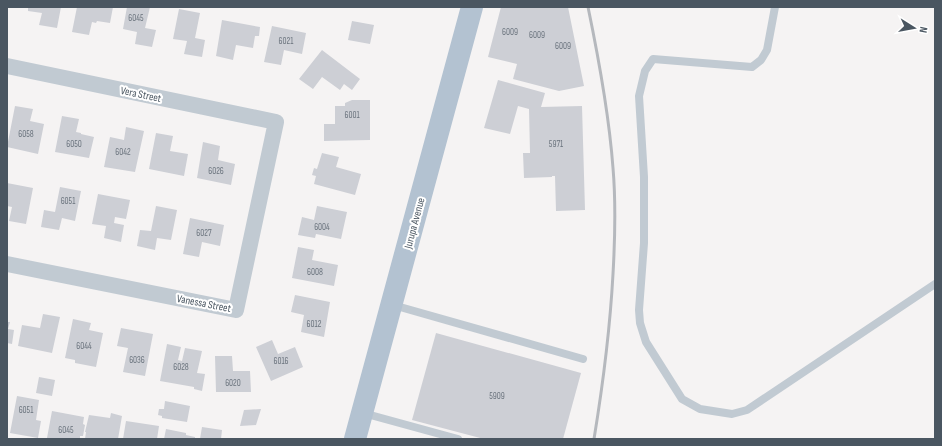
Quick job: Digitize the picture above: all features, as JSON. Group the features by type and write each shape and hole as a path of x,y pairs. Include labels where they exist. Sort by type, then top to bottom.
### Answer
{"main road":[{"name":"Jurupa Avenue","path":"355,439 472,7"}],"street":[{"name":"Vera Street","path":"7,66 276,122"},
{"name":"Vanessa Street","path":"7,264 236,310 276,122"}],"lane":[{"path":"775,7 767,50 761,60 752,67 653,59 645,72 639,96 644,177 644,243 639,310 640,323 646,342 682,399 700,409 732,414 747,410 935,284"},
{"path":"392,305 583,359"},
{"path":"362,413 458,439"}],"building":[{"path":"28,7 61,7 57,28 39,25 42,13 28,11"},
{"path":"77,7 113,7 110,23 97,21 96,23 92,22 89,35 72,32"},
{"path":"127,7 150,7 145,28 156,30 152,47 135,44 137,32 123,29"},
{"path":"501,7 568,7 584,86 559,91 513,79 517,64 488,57"},
{"path":"179,9 200,13 195,38 205,40 202,57 184,54 187,41 173,39"},
{"path":"222,20 260,27 259,36 255,36 253,48 236,45 233,60 216,56"},
{"path":"352,21 374,25 370,44 348,40"},
{"path":"272,26 306,33 302,54 284,50 281,65 264,62"},
{"path":"322,50 360,79 352,90 344,84 340,90 322,77 313,89 299,79"},
{"path":"498,80 545,93 541,107 582,106 585,210 556,211 555,176 524,178 523,153 530,153 529,109 518,106 510,134 484,128"},
{"path":"352,100 370,100 370,140 324,141 324,124 335,124 335,106 345,106 345,103"},
{"path":"15,106 33,109 30,121 44,124 38,154 7,147"},
{"path":"62,116 79,119 76,132 94,137 89,158 55,152"},
{"path":"126,127 144,131 135,172 104,167 110,137 124,140"},
{"path":"156,133 173,136 170,151 188,154 184,176 149,169"},
{"path":"203,142 220,146 218,160 235,164 231,185 197,178"},
{"path":"322,153 339,157 336,167 361,174 355,195 314,184 316,176 312,175 314,168 317,169"},
{"path":"7,183 33,188 26,224 9,221 12,207 7,206"},
{"path":"60,187 81,191 75,221 62,218 59,230 41,227 44,210 55,212"},
{"path":"98,194 130,200 126,219 115,217 114,223 124,225 121,242 104,238 106,226 92,224"},
{"path":"156,206 177,210 171,240 157,238 155,250 137,246 140,230 151,231"},
{"path":"317,206 347,212 341,239 316,234 315,238 298,235 302,217 314,220"},
{"path":"190,218 224,225 220,246 202,242 199,257 183,254"},
{"path":"298,247 314,250 312,260 338,265 334,286 292,278"},
{"path":"295,295 330,302 324,337 301,332 304,315 291,312"},
{"path":"43,314 60,317 52,353 18,346 22,325 40,328"},
{"path":"73,319 91,323 89,330 103,333 96,367 75,363 75,360 65,358"},
{"path":"7,322 10,322 8,329 14,330 12,344 7,343"},
{"path":"121,328 153,334 145,376 123,372 128,348 117,346"},
{"path":"436,333 581,373 563,439 484,439 412,420"},
{"path":"272,340 278,354 295,347 303,367 271,381 256,347"},
{"path":"167,344 181,347 178,360 182,361 185,348 202,351 197,373 205,374 202,391 194,389 194,387 160,381"},
{"path":"215,356 232,356 233,371 250,371 251,392 216,392"},
{"path":"39,377 55,380 52,396 36,393"},
{"path":"17,396 39,400 36,420 41,421 38,438 10,433"},
{"path":"165,401 190,406 187,422 162,418 162,416 158,415 159,409 164,409"},
{"path":"261,409 256,425 240,426 244,410"},
{"path":"52,411 84,417 83,424 85,425 83,436 80,436 80,439 47,438"},
{"path":"111,413 122,416 118,439 85,439 89,415 110,418"},
{"path":"126,421 159,426 157,439 123,439"},
{"path":"202,427 222,430 221,439 200,439"},
{"path":"166,429 186,433 186,435 195,437 195,439 164,439"}],"railway":[{"path":"588,7 600,67 609,128 615,208 614,261 610,315 594,439"}]}
